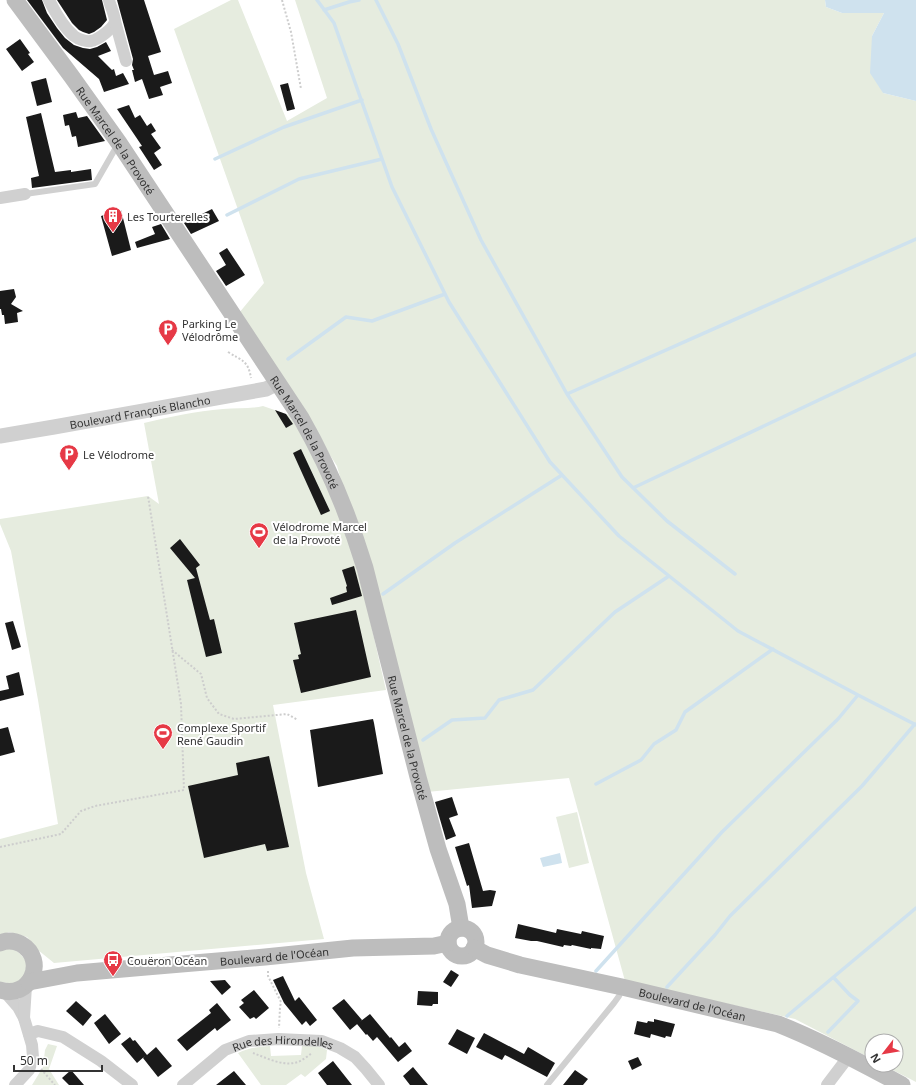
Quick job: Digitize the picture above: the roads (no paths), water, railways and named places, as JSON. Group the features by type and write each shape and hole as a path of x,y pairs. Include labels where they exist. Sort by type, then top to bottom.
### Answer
{"main road":[{"name":"Rue Marcel de la Provoté","path":"15,0 119,143 301,418 323,458 356,538 365,568 428,815 457,904 461,928"},
{"path":"461,928 470,930 476,943 472,951 468,954 460,955 452,951 449,947 448,939 453,931 461,928"},
{"path":"0,943 8,941 19,943 28,950 34,964 33,973 27,984"},
{"name":"Boulevard de l'Océan","path":"2,991 16,991 27,984 77,973 353,948 434,946 448,943"},
{"name":"Boulevard de l'Océan","path":"474,948 487,955 520,965 622,987 778,1024 849,1056 902,1085"},
{"name":"Boulevard de l'Océan","path":"33,959 51,967 77,973"}],"street":[{"path":"49,0 62,22 74,36 82,40 91,42 102,36 113,26 115,21"},
{"path":"109,0 126,61"},
{"path":"0,198 25,194"},
{"name":"Boulevard François Blancho","path":"0,436 266,389 278,383"},
{"path":"24,1018 27,984"},
{"path":"2,991 18,1007 24,1018 32,1045 32,1058 29,1070 15,1085"},
{"path":"29,1034 38,1031 63,1037 101,1061 132,1085"},
{"name":"Rue des Hirondelles","path":"183,1085 225,1050 249,1040 278,1039 322,1041 340,1048 355,1057 379,1085"},
{"path":"827,1085 849,1056"}],"lane":[{"path":"25,194 96,184 119,143"},
{"path":"547,1085 619,996 622,987"}],"water":[{"path":"825,0 916,0 916,101 883,93 870,73 872,36 884,13 842,13 826,7"},
{"path":"560,853 562,863 543,867 540,858"}],"waterway":[{"path":"317,0 334,23 392,187 449,302 550,462 619,536 738,631 916,725"},
{"path":"324,10 359,0"},
{"path":"376,0 398,44 431,129 481,240 567,394 622,477 667,521 735,574"},
{"path":"215,159 284,127 362,100"},
{"path":"227,215 299,179 382,159"},
{"path":"567,394 916,239"},
{"path":"288,359 346,317 372,321 445,294"},
{"path":"633,488 916,354"},
{"path":"383,594 455,543 562,475"},
{"path":"423,740 452,720 485,718 499,700 533,690 615,612 669,576"},
{"path":"596,784 641,760 654,744 676,730 685,712 773,649"},
{"path":"596,971 722,832 838,719 858,695"},
{"path":"667,987 715,935 730,916 862,786 915,724"},
{"path":"787,1016 916,908"},
{"path":"828,1032 858,1001 850,995 834,978"}],"place":[{"name":"Les Tourterelles","path":"113,233"},
{"name":"Parking Le Vélodrôme","path":"168,346"},
{"name":"Le Vélodrome","path":"69,471"},
{"name":"Vélodrome Marcel de la Provoté","path":"259,549"},
{"name":"Complexe Sportif René Gaudin","path":"163,750"},
{"name":"Couëron Océan","path":"113,977"}]}
